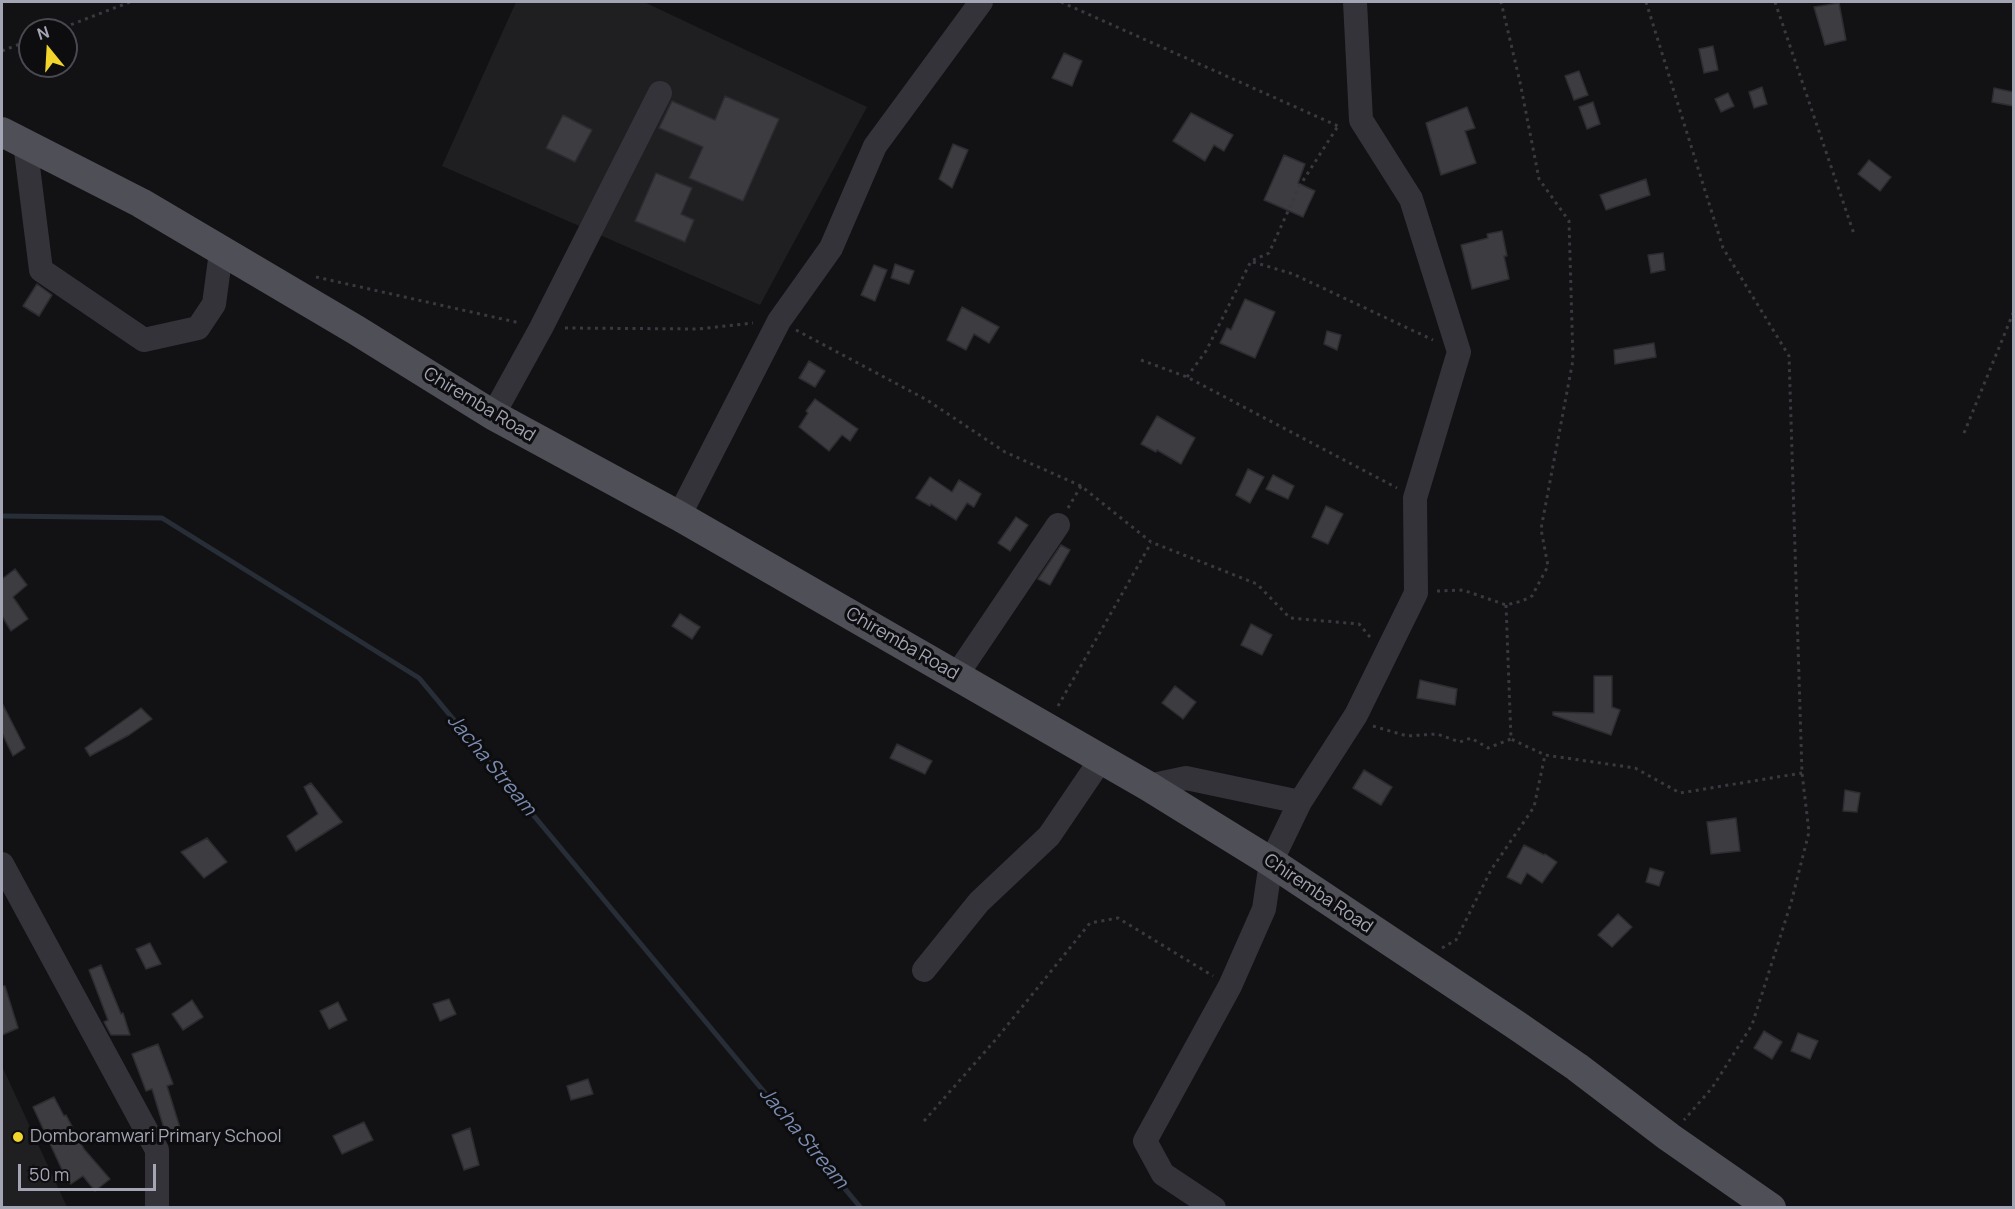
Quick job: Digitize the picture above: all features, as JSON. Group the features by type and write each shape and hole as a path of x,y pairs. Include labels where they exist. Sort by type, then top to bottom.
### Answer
{"main road":[{"name":"Chiremba Road","path":"13,137 141,203 356,330 493,415 679,516 1148,786 1271,862 1568,1061 1771,1208"}],"street":[{"path":"679,516 778,321 831,248 875,146 981,2"},
{"path":"1214,1208 1163,1174 1145,1141 1230,986 1264,909 1271,862 1300,802 1356,716 1416,593 1414,498 1459,352 1411,199 1349,123 1355,2"},
{"path":"493,415 541,328 660,93"},
{"path":"13,137 41,270 144,340 198,328 214,304 221,252"},
{"path":"956,676 1058,525"},
{"path":"924,970 979,902 1049,836 1102,758"},
{"path":"1148,786 1186,778 1300,802"},
{"path":"2,864 157,1150 157,1208"}],"path":[{"path":"78,22 130,2"},
{"path":"1061,2 1349,123 1299,187 1269,253 1251,261 1206,351 1187,377"},
{"path":"1416,593 1463,590 1506,605 1522,602 1532,596 1548,567 1541,529 1572,360 1569,221 1539,179 1501,2"},
{"path":"1646,2 1723,248 1789,356 1802,773 1809,832 1791,903 1752,1025 1712,1088 1670,1137"},
{"path":"1774,2 1854,234"},
{"path":"2,51 18,45"},
{"path":"1251,261 1293,274 1459,352"},
{"path":"309,275 541,328 698,329 778,321 927,400 1005,452 1081,486 1151,542 1257,584 1290,618 1359,624 1386,656"},
{"path":"1964,433 2013,311"},
{"path":"1141,360 1187,377 1414,498"},
{"path":"1058,525 1081,486"},
{"path":"1048,727 1151,542"},
{"path":"1506,605 1511,739"},
{"path":"1356,716 1378,728 1407,736 1437,734 1460,742 1471,738 1488,748 1511,739 1545,755 1635,768 1680,793 1802,773"},
{"path":"1418,960 1456,940 1491,870 1534,807 1545,755"},
{"path":"924,1121 997,1038 1090,923 1118,918 1230,986"}],"shaded area":[{"path":"516,2 644,2 867,107 760,305 442,166"},
{"name":"Domboramwari Primary School","path":"2,1066 67,1207 2,1207"}],"building":[{"path":"1839,3 1846,40 1825,45 1814,7"},
{"path":"1713,46 1718,70 1704,73 1699,49"},
{"path":"1064,53 1082,61 1072,86 1052,78"},
{"path":"1579,71 1588,95 1574,100 1565,76"},
{"path":"1762,87 1767,104 1754,108 1749,92"},
{"path":"1994,88 2013,92 2013,106 1992,102"},
{"path":"1728,93 1734,106 1721,112 1715,99"},
{"path":"725,96 779,119 743,201 689,178 703,147 659,128 672,101 715,120"},
{"path":"1593,102 1600,124 1587,129 1579,107"},
{"path":"1467,107 1475,128 1465,131 1476,163 1441,175 1426,123"},
{"path":"1191,113 1233,135 1224,151 1214,145 1205,161 1173,141"},
{"path":"563,115 592,130 575,162 546,148"},
{"path":"953,144 968,150 952,188 939,179"},
{"path":"1284,155 1305,164 1298,183 1315,191 1303,217 1264,200"},
{"path":"1869,160 1891,177 1880,191 1858,174"},
{"path":"656,173 692,188 681,214 694,220 685,242 635,221"},
{"path":"1646,179 1650,195 1606,210 1600,195"},
{"path":"1502,231 1509,279 1472,289 1461,245 1488,238 1487,234"},
{"path":"1663,253 1665,270 1651,273 1648,255"},
{"path":"895,264 914,271 909,284 891,278"},
{"path":"874,265 887,270 875,301 861,295"},
{"path":"37,284 52,295 39,316 23,306"},
{"path":"1245,299 1275,312 1255,358 1220,343 1227,328 1231,330"},
{"path":"962,307 999,327 989,343 974,334 966,350 947,340"},
{"path":"1327,331 1341,335 1337,350 1324,344"},
{"path":"1654,343 1656,357 1615,364 1614,350"},
{"path":"809,361 825,371 815,387 799,378"},
{"path":"815,399 858,429 850,441 842,435 829,451 799,427 808,413 806,411"},
{"path":"1157,416 1195,438 1181,464 1141,444"},
{"path":"1248,469 1264,477 1250,503 1236,495"},
{"path":"1273,475 1294,486 1288,499 1266,489"},
{"path":"930,477 952,492 959,480 981,494 974,507 967,503 956,520 931,504 930,506 916,498"},
{"path":"1326,506 1343,514 1328,544 1312,537"},
{"path":"1016,517 1028,525 1010,551 998,543"},
{"path":"1061,545 1070,550 1050,585 1038,579"},
{"path":"15,569 27,585 13,597 28,619 11,631 2,616 2,579"},
{"path":"680,614 700,627 692,639 672,626"},
{"path":"1251,624 1272,635 1262,655 1241,645"},
{"path":"1594,676 1612,676 1612,707 1620,710 1611,735 1553,715 1553,712 1594,713"},
{"path":"1420,680 1457,689 1455,705 1417,698"},
{"path":"1175,686 1196,702 1183,719 1162,703"},
{"path":"2,703 25,748 13,756 2,733"},
{"path":"141,708 152,719 129,735 90,756 85,748"},
{"path":"897,744 932,761 925,774 890,758"},
{"path":"1364,770 1392,787 1381,805 1353,788"},
{"path":"311,783 342,822 296,851 287,836 318,814 304,787"},
{"path":"1845,790 1860,793 1857,812 1843,811"},
{"path":"1736,818 1740,851 1711,854 1707,822"},
{"path":"207,838 227,862 204,878 181,852"},
{"path":"1524,845 1557,862 1542,883 1527,873 1521,884 1507,877"},
{"path":"1650,868 1664,872 1659,886 1646,882"},
{"path":"1618,914 1632,927 1612,947 1598,935"},
{"path":"150,943 161,964 146,969 136,949"},
{"path":"101,965 121,1014 123,1013 130,1035 111,1035 104,1022 108,1020 89,970"},
{"path":"2,986 5,986 18,1028 2,1035"},
{"path":"449,999 456,1014 440,1021 433,1004"},
{"path":"192,1000 203,1017 183,1030 172,1014"},
{"path":"338,1002 347,1020 329,1029 320,1011"},
{"path":"1764,1031 1782,1042 1772,1059 1754,1048"},
{"path":"1798,1033 1818,1041 1810,1059 1791,1051"},
{"path":"158,1044 173,1084 167,1086 181,1131 166,1135 152,1089 146,1091 132,1054"},
{"path":"588,1079 593,1094 571,1100 567,1086"},
{"path":"54,1097 84,1149 110,1179 95,1191 83,1176 71,1184 64,1174 33,1107"},
{"path":"364,1122 373,1140 342,1154 333,1136"},
{"path":"470,1128 479,1165 464,1170 452,1135"}],"waterway":[{"name":"Jacha Stream","path":"2,516 162,518 419,678 861,1208"}],"place":[{"name":"Domboramwari Primary School","path":"18,1137"}]}
